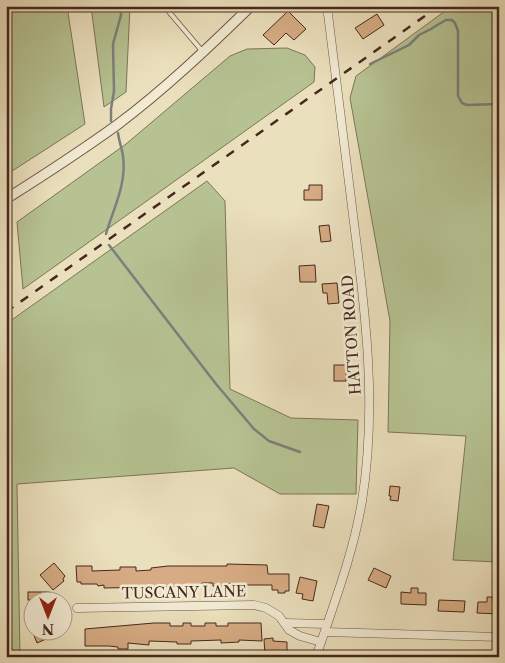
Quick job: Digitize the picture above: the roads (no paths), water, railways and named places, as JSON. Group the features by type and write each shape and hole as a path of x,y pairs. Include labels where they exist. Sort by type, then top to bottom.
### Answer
{"street":[{"path":"6,199 82,150 118,124 167,84 251,6"},
{"name":"HATTON ROAD","path":"316,657 351,551 362,501 368,450 370,403 369,360 364,308 327,6"},
{"name":"TUSCANY LANE","path":"77,608 254,604 266,608 279,616 289,630 300,636 321,642"},
{"path":"285,623 326,628 499,637"}],"lane":[{"path":"164,6 203,52"}],"waterway":[{"path":"111,121 114,91 113,44 121,15 121,6"},
{"path":"370,64 409,45 419,35 446,20 452,20 458,31 458,96 462,103 467,105 499,104"},
{"path":"106,234 119,196 123,176 123,156 118,133"},
{"path":"109,245 216,384 254,429 269,441 300,452"}],"railway":[{"path":"6,312 439,6"}]}
